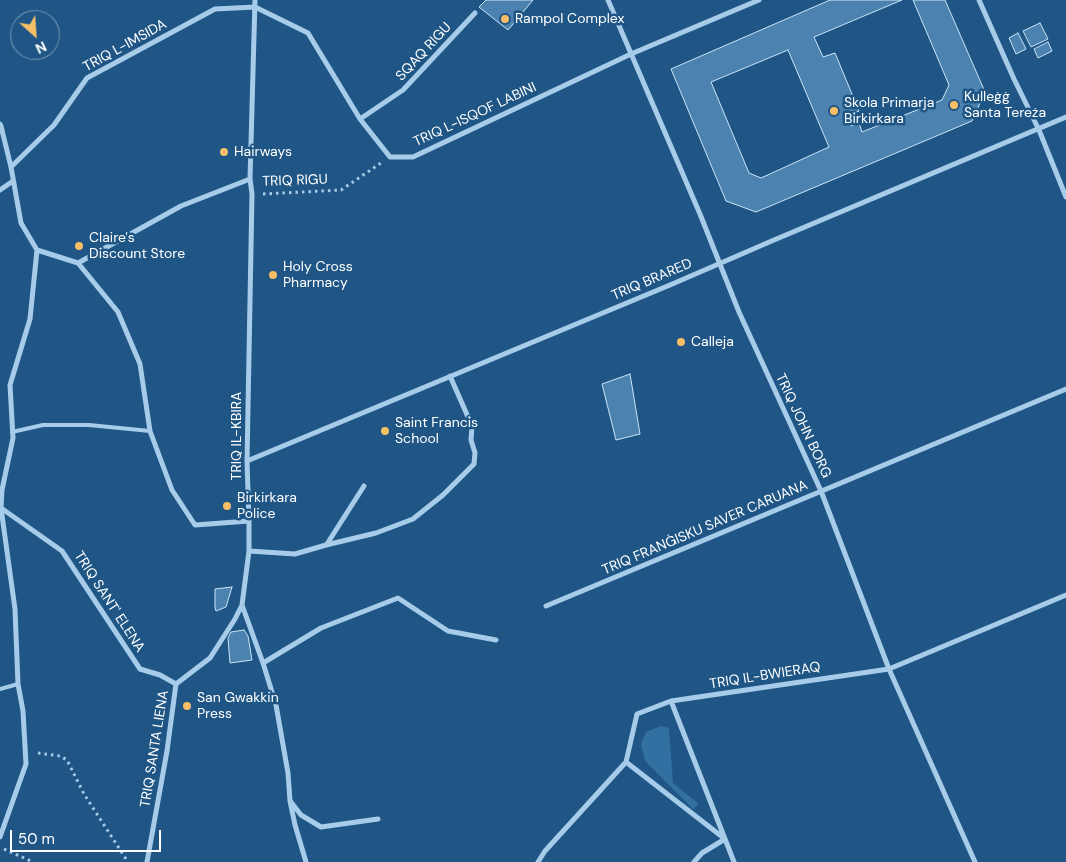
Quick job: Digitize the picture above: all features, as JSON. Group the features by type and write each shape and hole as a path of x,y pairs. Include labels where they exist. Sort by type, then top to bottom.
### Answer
{"street":[{"name":"TRIQ IL-KBIRA","path":"255,0 250,179 252,194 247,461 249,551 242,605 264,662 276,705 288,773 294,825 306,862"},
{"name":"TRIQ JOHN BORG","path":"608,0 696,205 739,312 821,491 889,669 975,862"},
{"name":"TRIQ L-ISQOF LABINI","path":"390,157 414,157 631,54 759,0"},
{"path":"979,0 1039,130 1066,197"},
{"path":"255,7 308,33 360,118 390,157"},
{"name":"TRIQ L-IMSIDA","path":"11,167 54,125 87,78 215,9 255,7"},
{"name":"SQAQ RIGU","path":"360,118 403,90 475,13"},
{"name":"TRIQ BRARED","path":"247,461 720,264 1066,117"},
{"path":"0,124 11,167 21,223 37,250 30,319 10,385 13,438 1,489 1,508 15,609 18,684 23,711 26,764 0,836"},
{"path":"78,263 182,206 250,179"},
{"path":"0,190 13,181"},
{"path":"37,250 78,263 118,312 140,364 150,431 172,490 195,524 249,521"},
{"path":"249,551 295,554 326,544 376,532 413,519 443,495 474,464 475,453 471,440 472,426 450,376"},
{"name":"TRIQ FRANĠISKU SAVER CARUANA","path":"546,606 1066,389"},
{"path":"326,544 364,486"},
{"name":"TRIQ SANT' ELENA","path":"1,508 62,551 140,669 160,675 176,684"},
{"name":"TRIQ IL-BWIERAQ","path":"538,862 545,851 626,762 637,714 671,701 889,669 1066,594"},
{"path":"264,662 321,628 398,598 448,632 496,640"},
{"name":"TRIQ SANTA LIENA","path":"147,862 167,751 176,684 210,658 242,605"},
{"path":"671,701 734,862"},
{"path":"626,762 725,840"},
{"path":"290,801 302,814 320,827 378,819"},
{"path":"694,862 702,854 725,840"}],"lane":[{"path":"12,432 43,425 89,425 150,431"},
{"path":"0,689 18,684"}],"path":[{"name":"TRIQ RIGU","path":"252,194 341,190 390,157"},
{"path":"25,752 60,756 67,760 84,794 128,862"},
{"path":"0,848 33,862"}],"shaded area":[{"path":"661,726 669,728 673,783 699,804 693,809 645,761 641,744 646,732"}],"building":[{"name":"Rampol Complex","path":"486,0 533,0 508,30 479,7"},
{"name":"Kulleġġ Santa Tereża","path":"830,0 902,0 814,37 823,57 835,53 859,111 847,116 851,126 859,123 862,132 942,100 949,85 913,0 945,0 985,92 972,121 756,212 726,201 671,69","holes":["788,50 829,147 761,178 749,173 711,82"]},
{"path":"1040,23 1048,39 1031,47 1023,31"},
{"path":"1018,33 1026,49 1016,54 1009,38"},
{"path":"1048,42 1052,51 1038,58 1034,49"},
{"path":"630,374 640,434 616,440 602,384"},
{"path":"232,587 226,607 216,611 215,589"},
{"path":"244,630 248,636 252,660 230,663 228,638 231,632"}],"place":[{"name":"Rampol Complex","path":"505,19"},
{"name":"Kulleġġ Santa Tereża","path":"954,105"},
{"name":"Skola Primarja Birkirkara","path":"834,111"},
{"name":"Hairways","path":"224,152"},
{"name":"Claire's Discount Store","path":"79,246"},
{"name":"Holy Cross Pharmacy","path":"273,275"},
{"name":"Calleja","path":"681,342"},
{"name":"Saint Francis School","path":"385,431"},
{"name":"Birkirkara Police","path":"227,506"},
{"name":"San Gwakkin Press","path":"187,706"}]}
